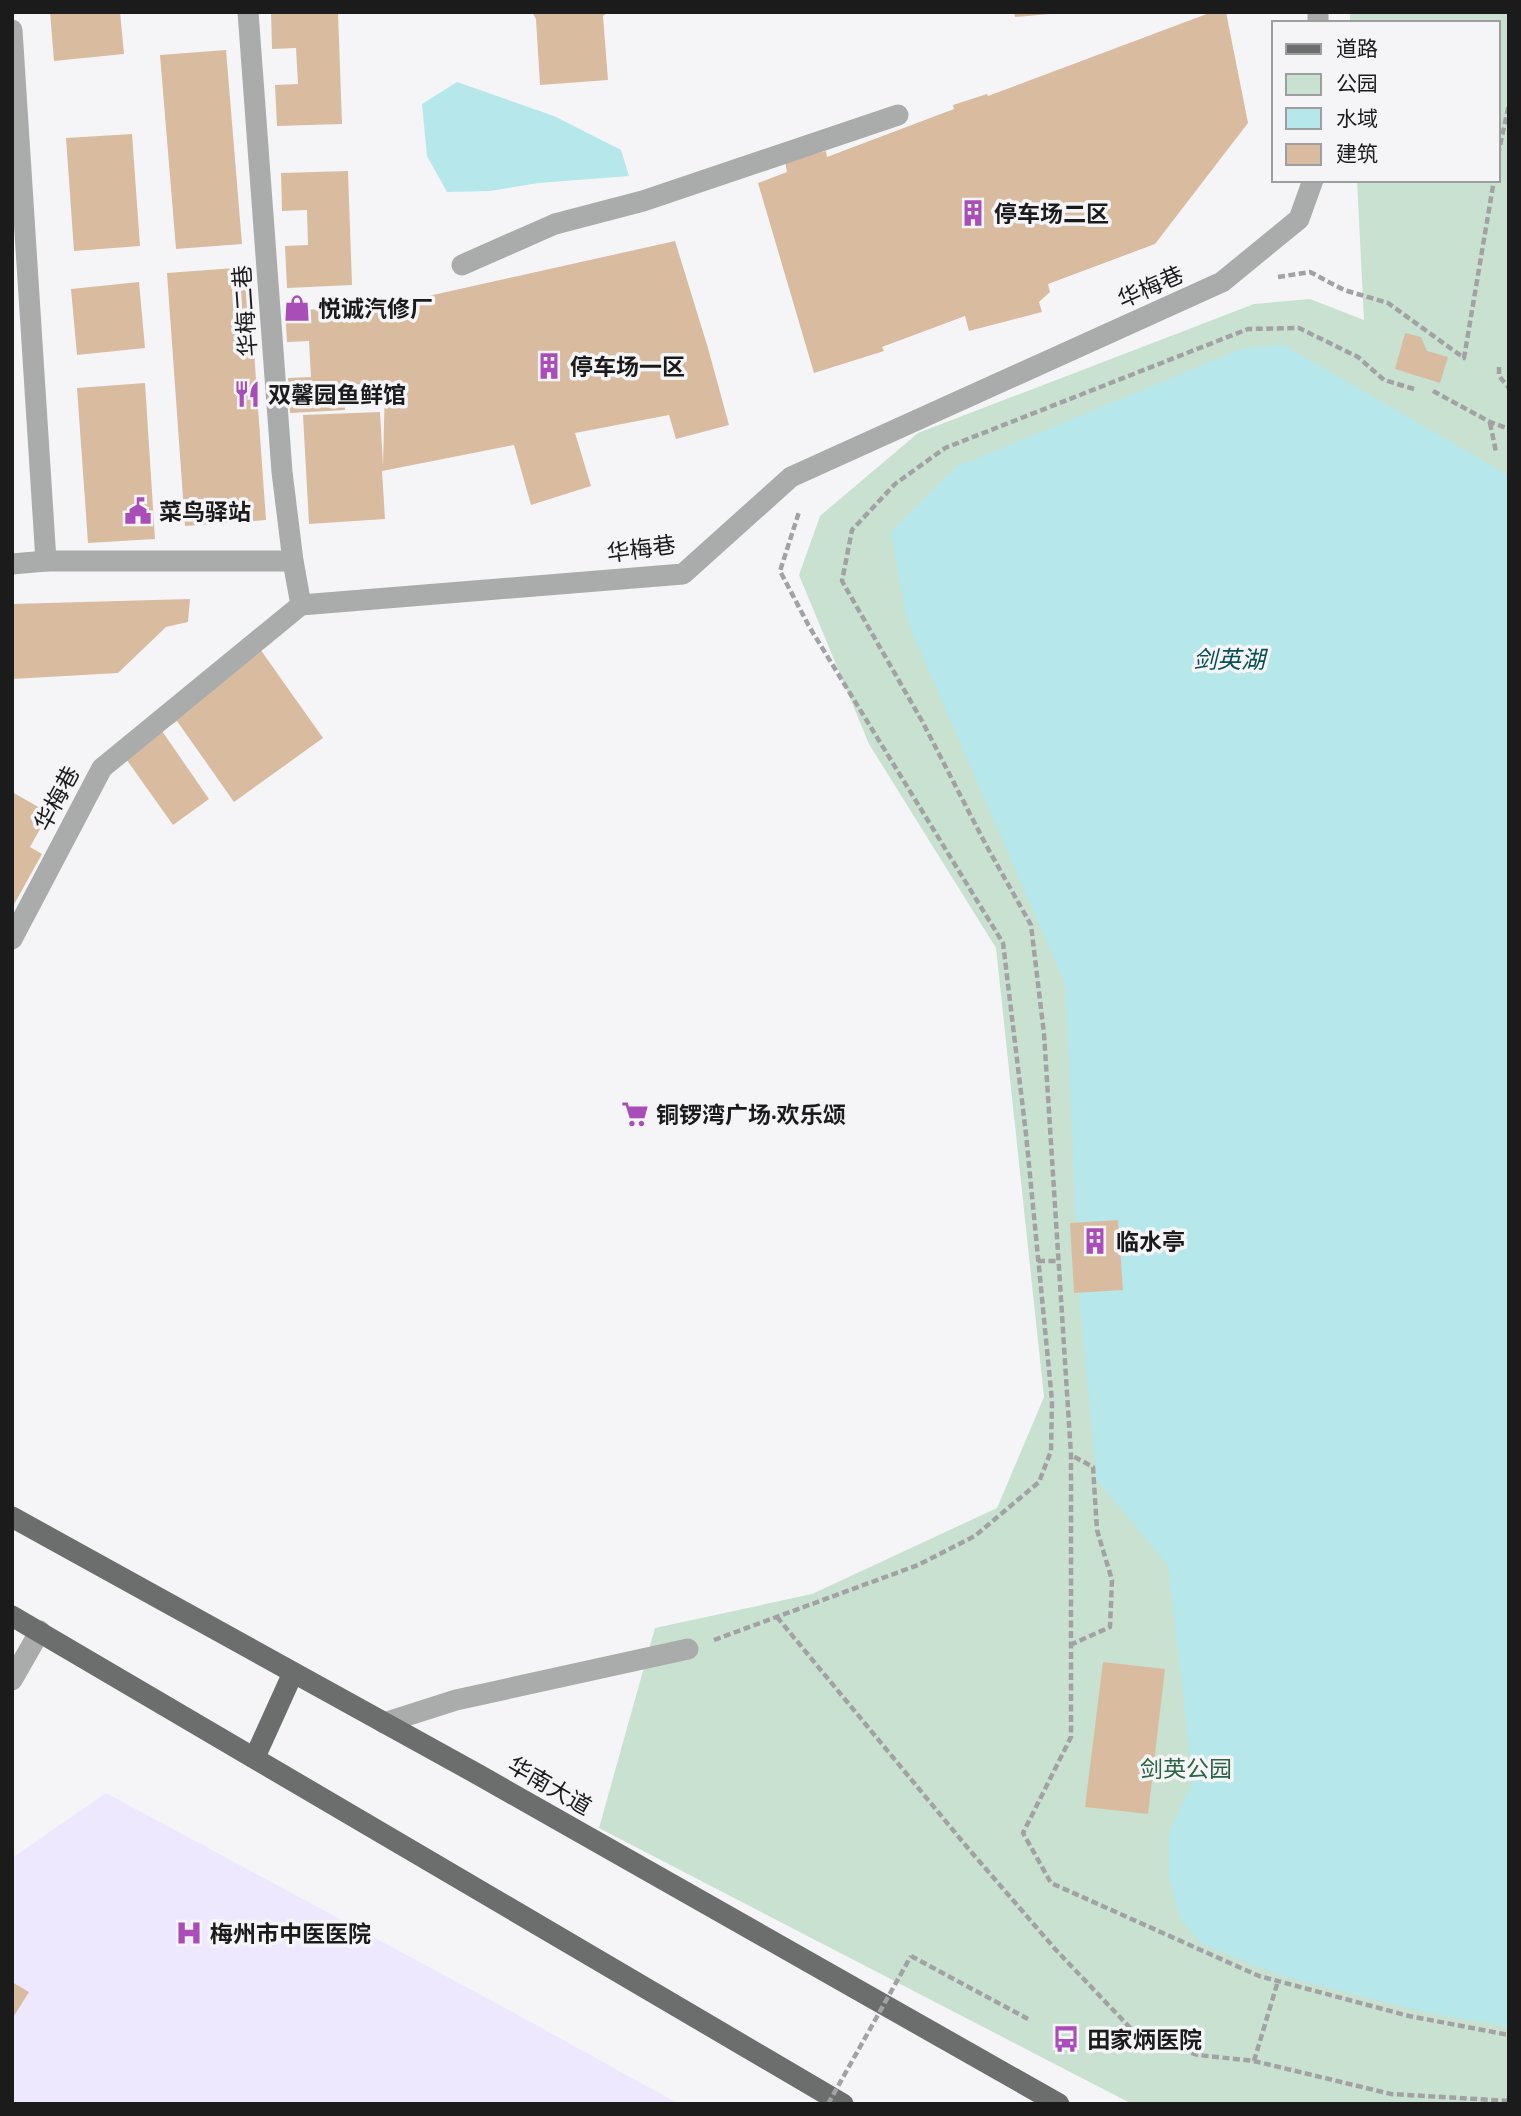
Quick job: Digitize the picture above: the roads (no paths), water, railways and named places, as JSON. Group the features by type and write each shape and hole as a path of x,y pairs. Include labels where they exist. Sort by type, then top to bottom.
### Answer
{"main road":[{"name":"华南大道","path":"12,1517 384,1723 1059,2104"},
{"path":"12,1616 843,2104"},
{"path":"255,1757 293,1673"}],"street":[{"name":"华梅二巷","path":"248,12 282,472 301,605"},
{"path":"12,30 46,561"},
{"path":"463,265 555,224 643,201 898,115"},
{"name":"华梅巷","path":"12,939 102,768 301,605 683,574 791,477 1222,282 1299,219 1312,182"},
{"path":"12,564 46,561 293,561"},
{"path":"12,1680 40,1631"},
{"path":"384,1723 456,1700 688,1649"}],"water":[{"path":"457,82 554,116 621,150 629,176 539,183 490,191 447,192 427,156 422,104"},
{"name":"剑英湖","path":"1284,345 1509,476 1509,2027 1424,2012 1282,1976 1202,1944 1181,1920 1169,1876 1169,1833 1193,1781 1168,1565 1097,1480 1080,1308 1065,984 906,618 891,532 956,467 1244,348"}],"place":[{"name":"停车场二区","path":"973,213"},
{"name":"悦诚汽修厂","path":"297,308"},
{"name":"停车场一区","path":"549,366"},
{"name":"双馨园鱼鲜馆","path":"247,394"},
{"name":"菜鸟驿站","path":"138,511"},
{"name":"铜锣湾广场·欢乐颂","path":"635,1114"},
{"name":"临水亭","path":"1095,1241"},
{"name":"梅州市中医医院","path":"189,1933"},
{"name":"田家炳医院","path":"1066,2039"}],"park label":[{"name":"剑英公园","path":"1186,1768"}]}
